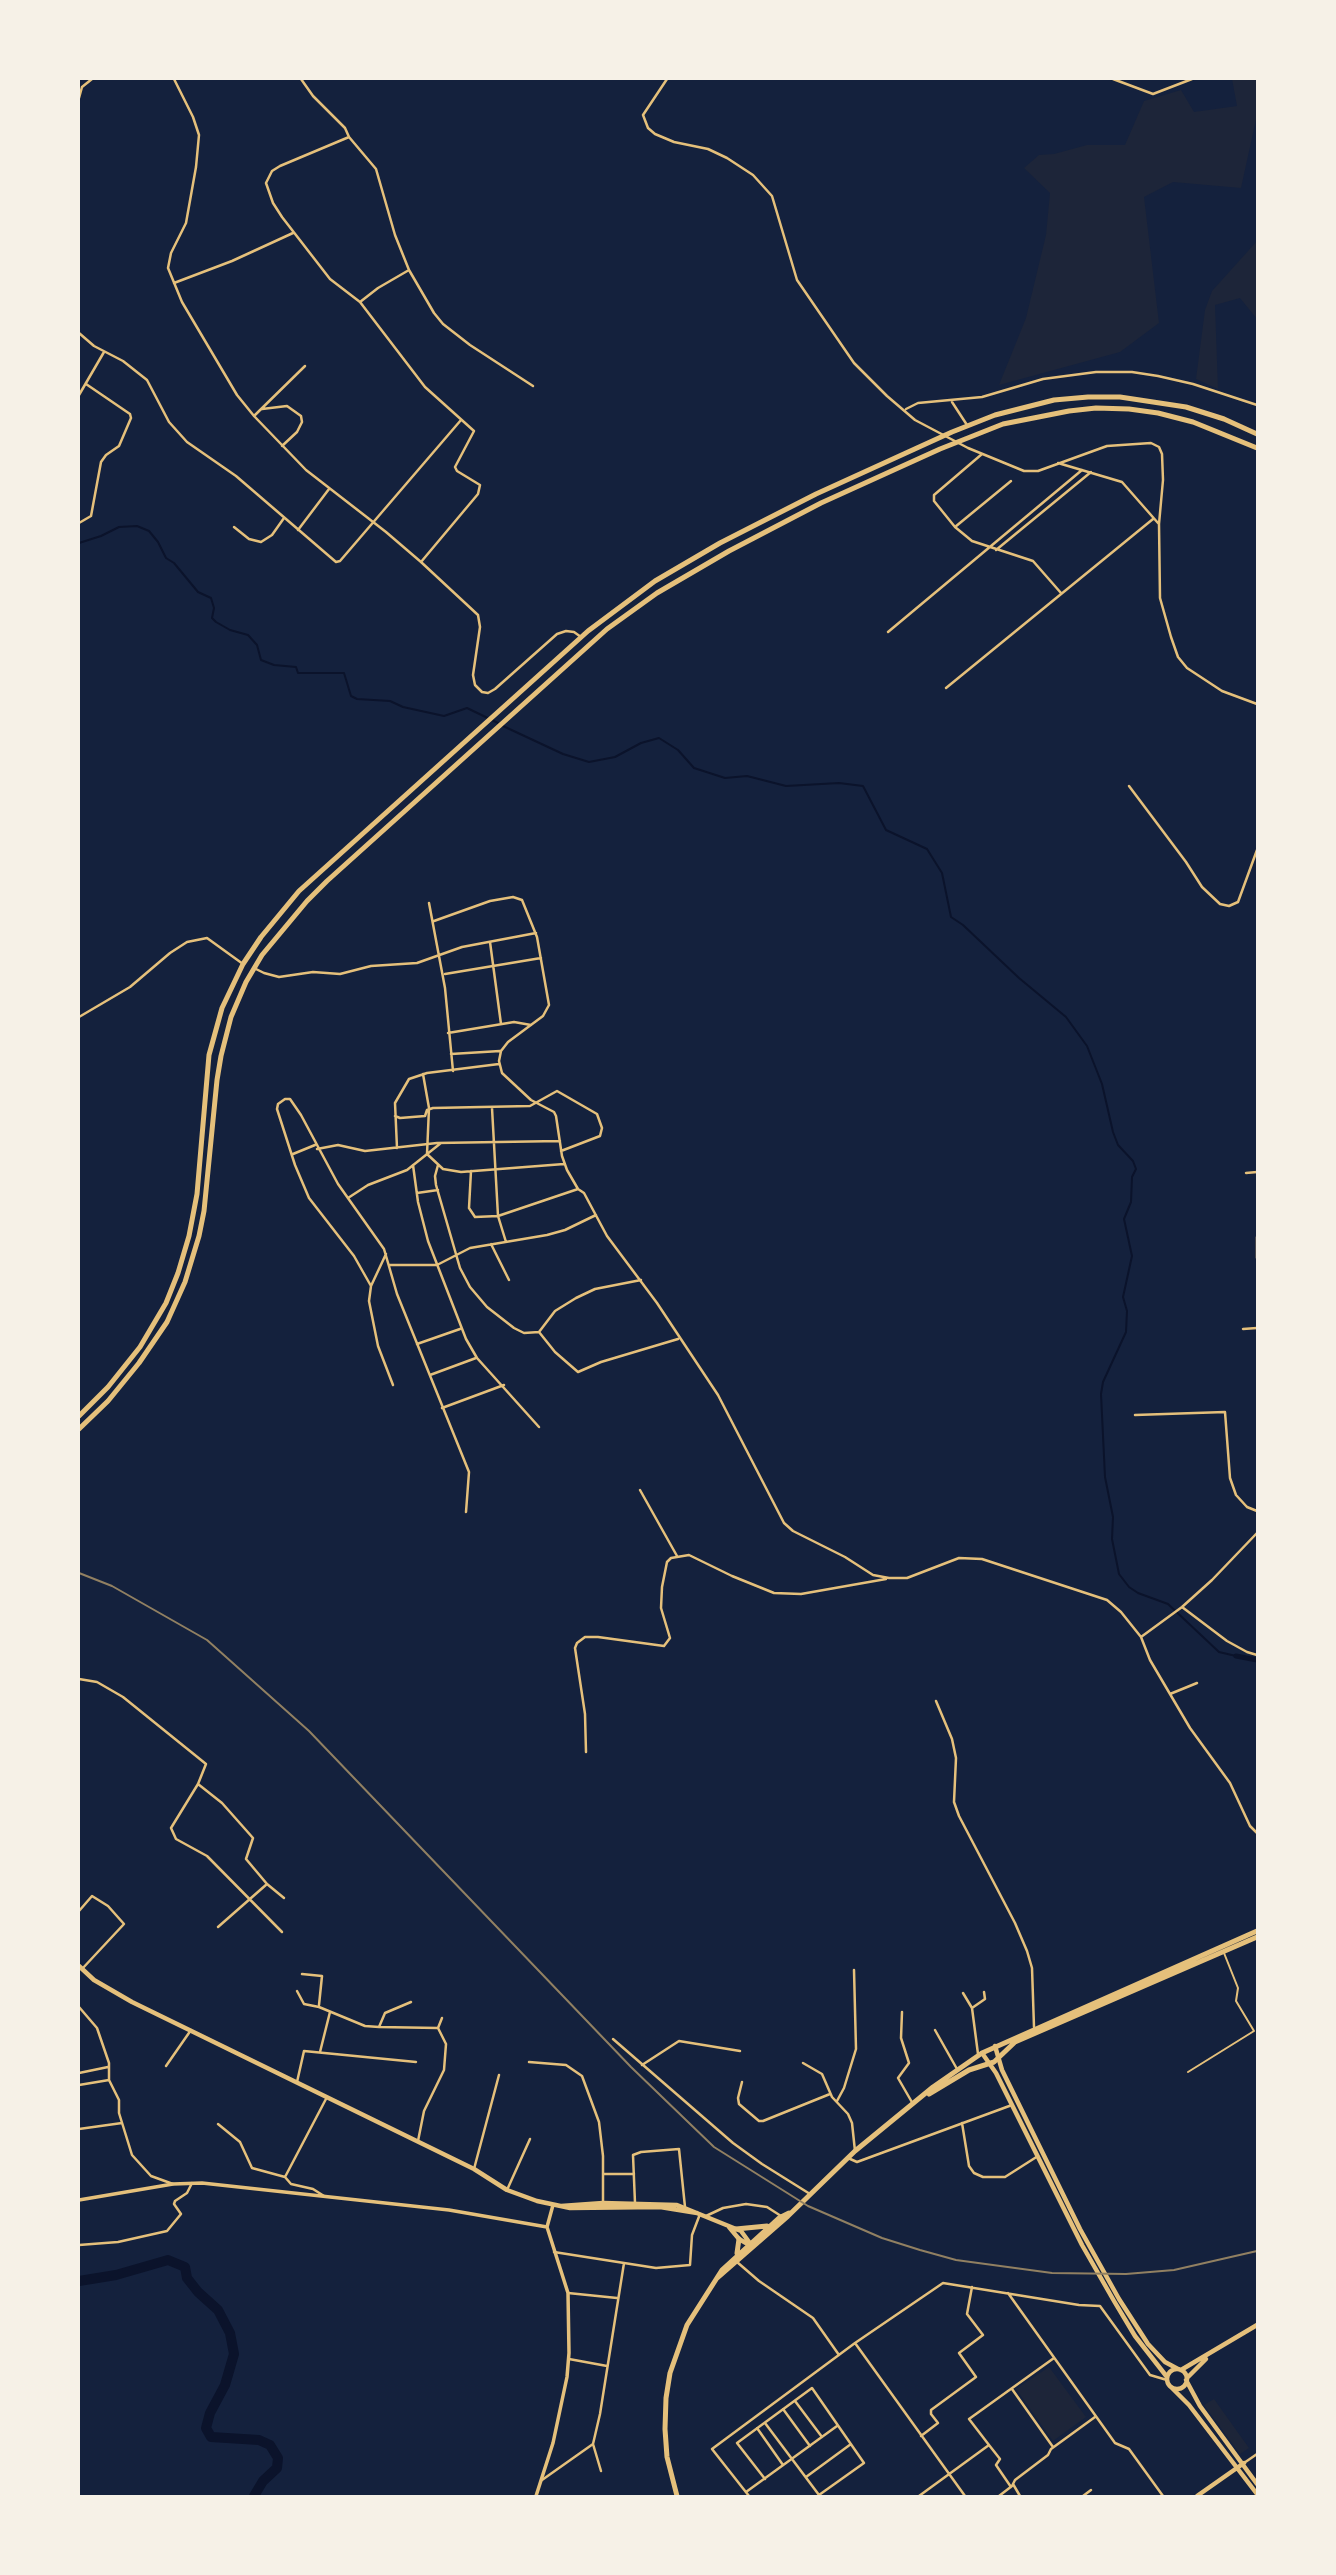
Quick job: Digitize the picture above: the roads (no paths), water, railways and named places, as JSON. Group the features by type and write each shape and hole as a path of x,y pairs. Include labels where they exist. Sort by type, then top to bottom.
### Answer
{"main road":[{"path":"79,1416 108,1387 140,1347 166,1303 178,1273 197,1194 209,1055 222,1008 243,964 261,937 299,891 582,637 655,581 720,543 816,494 968,425 1005,412 1054,400 1088,397 1149,399 1224,419 1257,434"},
{"path":"79,1429 108,1401 139,1363 167,1322 185,1282 204,1211 221,1056 231,1017 254,968 278,934 327,881 590,644 657,593 754,538 821,503 940,449 1003,424 1037,416 1096,408 1158,413 1193,422 1257,448"},
{"path":"677,2496 667,2457 665,2429 670,2373 689,2320 716,2278 736,2258 855,2151 957,2069 980,2054 1034,2027 1257,1931"},
{"path":"920,2099 969,2070 988,2064 1011,2045 1037,2032 1257,1937"},
{"path":"80,1967 94,1980 132,2002 474,2169 507,2190 553,2205 575,2208 660,2207 701,2214"},
{"path":"994,2046 1002,2070 1135,2336 1257,2494"},
{"path":"980,2054 995,2072 1082,2245 1116,2300 1148,2344 1165,2362 1179,2369 1200,2406 1257,2484"},
{"path":"561,2206 635,2203 685,2207 744,2233 751,2245"},
{"path":"751,2245 770,2225 789,2213"},
{"path":"736,2229 770,2225"},
{"path":"729,2226 739,2239 751,2245"},
{"path":"736,2258 739,2239"},
{"path":"1168,2381 1171,2371 1212,2353 1257,2325"},
{"path":"1168,2381 1180,2388 1212,2353"},
{"path":"1197,2496 1244,2463"}],"street":[{"path":"79,98 82,87 92,79"},
{"path":"174,79 197,126 199,144 186,223 168,268 173,284 237,396 306,470 421,562 478,615 481,627 473,675 475,685 482,692 488,693 495,689 557,635 566,631 582,637"},
{"path":"301,79 313,96 345,128 349,137 376,169 409,270 443,324 534,386"},
{"path":"667,79 643,115 648,128 674,142 708,149 727,158 753,175 772,195 797,280 854,363 887,396 925,426 968,448 1024,471 1038,471 1107,446 1156,444 1162,454 1159,524 1161,607 1178,657 1187,668 1212,685 1257,704"},
{"path":"1113,79 1156,94 1192,79"},
{"path":"349,137 280,166 270,175 266,183 267,190 293,233 330,279 360,302 425,387 474,432 455,467 481,489 421,562"},
{"path":"173,284 293,233"},
{"path":"360,302 409,270"},
{"path":"79,333 147,380 169,422 187,442 236,476 338,562 461,420"},
{"path":"79,394 104,352"},
{"path":"254,416 305,366"},
{"path":"905,410 919,403 952,402 982,397 1074,373 1132,372 1193,384 1257,405"},
{"path":"79,523 91,516 101,462 119,446 131,418 130,414 86,384"},
{"path":"952,402 968,425"},
{"path":"262,409 287,406 301,416 302,422 297,432 282,446"},
{"path":"982,453 934,495 934,501 955,527 975,543 1033,561 1061,593"},
{"path":"1058,463 1125,484 1159,524"},
{"path":"888,632 1082,470"},
{"path":"996,550 1091,472"},
{"path":"955,527 1011,481"},
{"path":"298,530 329,489"},
{"path":"234,527 249,539 261,542 272,535 284,518"},
{"path":"946,688 1153,519"},
{"path":"1129,786 1202,887 1220,904 1229,906 1238,902 1257,850"},
{"path":"434,921 490,901 517,897 522,900 536,933 549,1005 546,1013 508,1042 501,1051 499,1064 502,1073 531,1100 556,1116 564,1164 578,1189 584,1193 607,1236 641,1280 718,1395 784,1523 793,1531 845,1557 873,1575 889,1578"},
{"path":"429,903 443,974 453,1071"},
{"path":"254,968 279,976 313,972 340,974 371,966 417,963 462,947 536,933"},
{"path":"79,1017 115,997 187,942 207,938 243,964"},
{"path":"490,942 502,1024"},
{"path":"443,974 541,958"},
{"path":"449,1033 517,1022 531,1025"},
{"path":"451,1054 501,1051"},
{"path":"397,1149 394,1116 397,1098 414,1077 499,1064"},
{"path":"423,1074 428,1111 427,1154"},
{"path":"428,1111 530,1106 551,1093 560,1091 599,1117 601,1134 561,1150"},
{"path":"371,1286 348,1249 312,1203 277,1109 278,1104 285,1098 290,1100 301,1115 316,1147 386,1254 397,1294 469,1472 466,1512"},
{"path":"530,1106 531,1100"},
{"path":"492,1108 498,1216 506,1242"},
{"path":"394,1116 419,1117 425,1116 428,1111"},
{"path":"292,1155 316,1147 338,1145 365,1151 441,1143 560,1142"},
{"path":"348,1198 368,1185 413,1165 441,1143"},
{"path":"427,1154 438,1165 450,1171 564,1164"},
{"path":"413,1165 428,1241 461,1329 477,1357 539,1427"},
{"path":"438,1165 435,1176 438,1190 455,1254 470,1287 487,1307 524,1333 540,1332"},
{"path":"471,1171 469,1204 471,1214 479,1217 498,1216 578,1189"},
{"path":"1246,1173 1257,1172"},
{"path":"417,1192 438,1190"},
{"path":"388,1265 437,1265 455,1254 565,1230 596,1215"},
{"path":"1257,1237 1257,1258"},
{"path":"491,1244 509,1280"},
{"path":"386,1254 371,1286 369,1301 372,1323 393,1385"},
{"path":"540,1332 555,1311 576,1298 595,1289 641,1280"},
{"path":"1243,1329 1257,1328"},
{"path":"417,1344 461,1329"},
{"path":"540,1332 555,1352 579,1372 601,1362 678,1339"},
{"path":"430,1375 477,1357"},
{"path":"442,1408 504,1385"},
{"path":"1135,1416 1225,1412 1230,1478 1236,1495 1247,1507 1257,1511"},
{"path":"640,1490 677,1556"},
{"path":"1141,1637 1182,1607 1257,1533"},
{"path":"586,1752 585,1714 575,1648 577,1643 585,1637 656,1647 668,1643 670,1638 661,1608 662,1587 667,1562 677,1556 689,1555 774,1593 801,1594 889,1578 907,1578 959,1558 982,1559 1107,1601 1121,1612 1141,1637 1150,1660 1190,1728 1230,1783 1250,1826 1257,1833"},
{"path":"1182,1607 1227,1641 1257,1655"},
{"path":"79,1679 97,1682 123,1698 206,1764 198,1784 171,1828 176,1839 207,1856 282,1932"},
{"path":"1171,1694 1197,1683"},
{"path":"936,1701 952,1739 956,1758 954,1801 959,1816 1027,1951 1032,1968 1034,2027"},
{"path":"198,1784 222,1803 253,1838 246,1858 267,1884 284,1898"},
{"path":"218,1927 267,1884"},
{"path":"79,1911 92,1896 108,1906 124,1924 80,1967"},
{"path":"837,2101 844,2088 856,2049 854,1970"},
{"path":"302,1974 322,1976 318,2007"},
{"path":"297,1991 304,2004 365,2026 438,2028"},
{"path":"972,2008 985,1999 984,1992"},
{"path":"963,1993 972,2008 980,2054"},
{"path":"379,2027 385,2013 411,2002"},
{"path":"79,2007 97,2028 109,2063 109,2080 119,2100 119,2113 134,2160 151,2176 173,2184"},
{"path":"320,2052 330,2012"},
{"path":"902,2012 901,2038 909,2063 898,2078 913,2105"},
{"path":"418,2141 424,2110 444,2070 446,2045 438,2028 442,2018"},
{"path":"166,2066 191,2030"},
{"path":"935,2030 957,2069"},
{"path":"612,2039 733,2143 762,2165 810,2194"},
{"path":"642,2065 679,2041 740,2051"},
{"path":"297,2082 304,2051 416,2062"},
{"path":"529,2062 566,2065 582,2076 599,2122 604,2174 603,2203"},
{"path":"803,2063 822,2074 830,2094 848,2114 852,2123 855,2151"},
{"path":"79,2073 108,2067"},
{"path":"474,2169 499,2075"},
{"path":"79,2085 109,2080"},
{"path":"742,2082 739,2104 763,2122 830,2094"},
{"path":"285,2177 327,2097"},
{"path":"848,2157 857,2162 1012,2105"},
{"path":"961,2122 969,2166 974,2173 983,2177 1005,2177 1038,2156"},
{"path":"79,2129 122,2123"},
{"path":"218,2124 240,2142 252,2168 285,2177 290,2185 313,2189 324,2196"},
{"path":"507,2190 530,2139"},
{"path":"635,2203 633,2155 679,2148 685,2207"},
{"path":"604,2174 634,2174"},
{"path":"79,2245 118,2242 167,2231 181,2214 174,2204 175,2200 187,2193 192,2183"},
{"path":"79,2200 173,2184 230,2185 449,2210 547,2227"},
{"path":"553,2252 656,2268 690,2265 692,2235 701,2214 746,2204 767,2207 781,2216"},
{"path":"536,2496 553,2443 569,2359 568,2293 547,2227 553,2205"},
{"path":"736,2258 759,2281 813,2318 839,2355"},
{"path":"601,2472 593,2444 624,2263"},
{"path":"749,2496 712,2449 855,2343 943,2283 1100,2306 1150,2375 1168,2381"},
{"path":"921,2436 938,2423 931,2410 976,2377 959,2353 983,2335 967,2314 972,2287"},
{"path":"568,2293 617,2298"},
{"path":"1008,2293 1115,2443 1129,2449 1163,2496"},
{"path":"855,2343 965,2496"},
{"path":"1020,2496 996,2465 1000,2459 969,2418 1055,2358"},
{"path":"569,2359 607,2366"},
{"path":"765,2423 820,2495 864,2463 812,2388 737,2443 765,2479"},
{"path":"1012,2389 1053,2448"},
{"path":"795,2400 822,2437"},
{"path":"783,2409 810,2446"},
{"path":"999,2496 1053,2448 1096,2417"},
{"path":"746,2492 838,2426"},
{"path":"757,2428 783,2465"},
{"path":"542,2480 593,2444"},
{"path":"806,2477 851,2444"},
{"path":"919,2496 989,2445"},
{"path":"1244,2463 1257,2454"},
{"path":"1083,2496 1091,2490"}],"lane":[{"path":"1188,2072 1254,2031 1236,2001 1238,1988 1224,1952"}],"waterway":[{"path":"79,543 119,527 137,526 149,531 166,558 174,563 198,592 211,598 214,608 212,618 230,630 248,635 257,645 261,660 274,665 296,667 298,673 344,673 351,696 357,699 390,701 403,707 444,716 467,708 498,723"},
{"path":"503,726 563,754 589,762 615,757 641,743 659,738 678,750 694,768 725,778 747,776 786,786 839,783 863,786 886,830 927,849 942,873 951,917 1066,1017 1087,1046 1102,1084 1118,1145 1133,1161 1136,1169 1132,1177 1131,1202 1124,1219 1132,1256 1123,1297 1127,1311 1126,1332 1103,1382 1101,1394 1105,1477 1113,1517 1112,1539 1119,1574 1129,1587 1138,1593 1168,1604 1219,1652 1236,1656"},
{"path":"1236,1656 1257,1660"},
{"path":"79,2281 116,2275 168,2260 185,2267 187,2278 218,2310 230,2333 234,2354 225,2385 210,2413 206,2428 211,2437 259,2440 270,2445 278,2458 277,2468 263,2481 254,2496"}],"railway":[{"path":"79,1573 112,1586 207,1640 309,1731 631,2067 714,2147 808,2206 882,2238 956,2260 1052,2273 1126,2274 1174,2270 1257,2251"}]}
